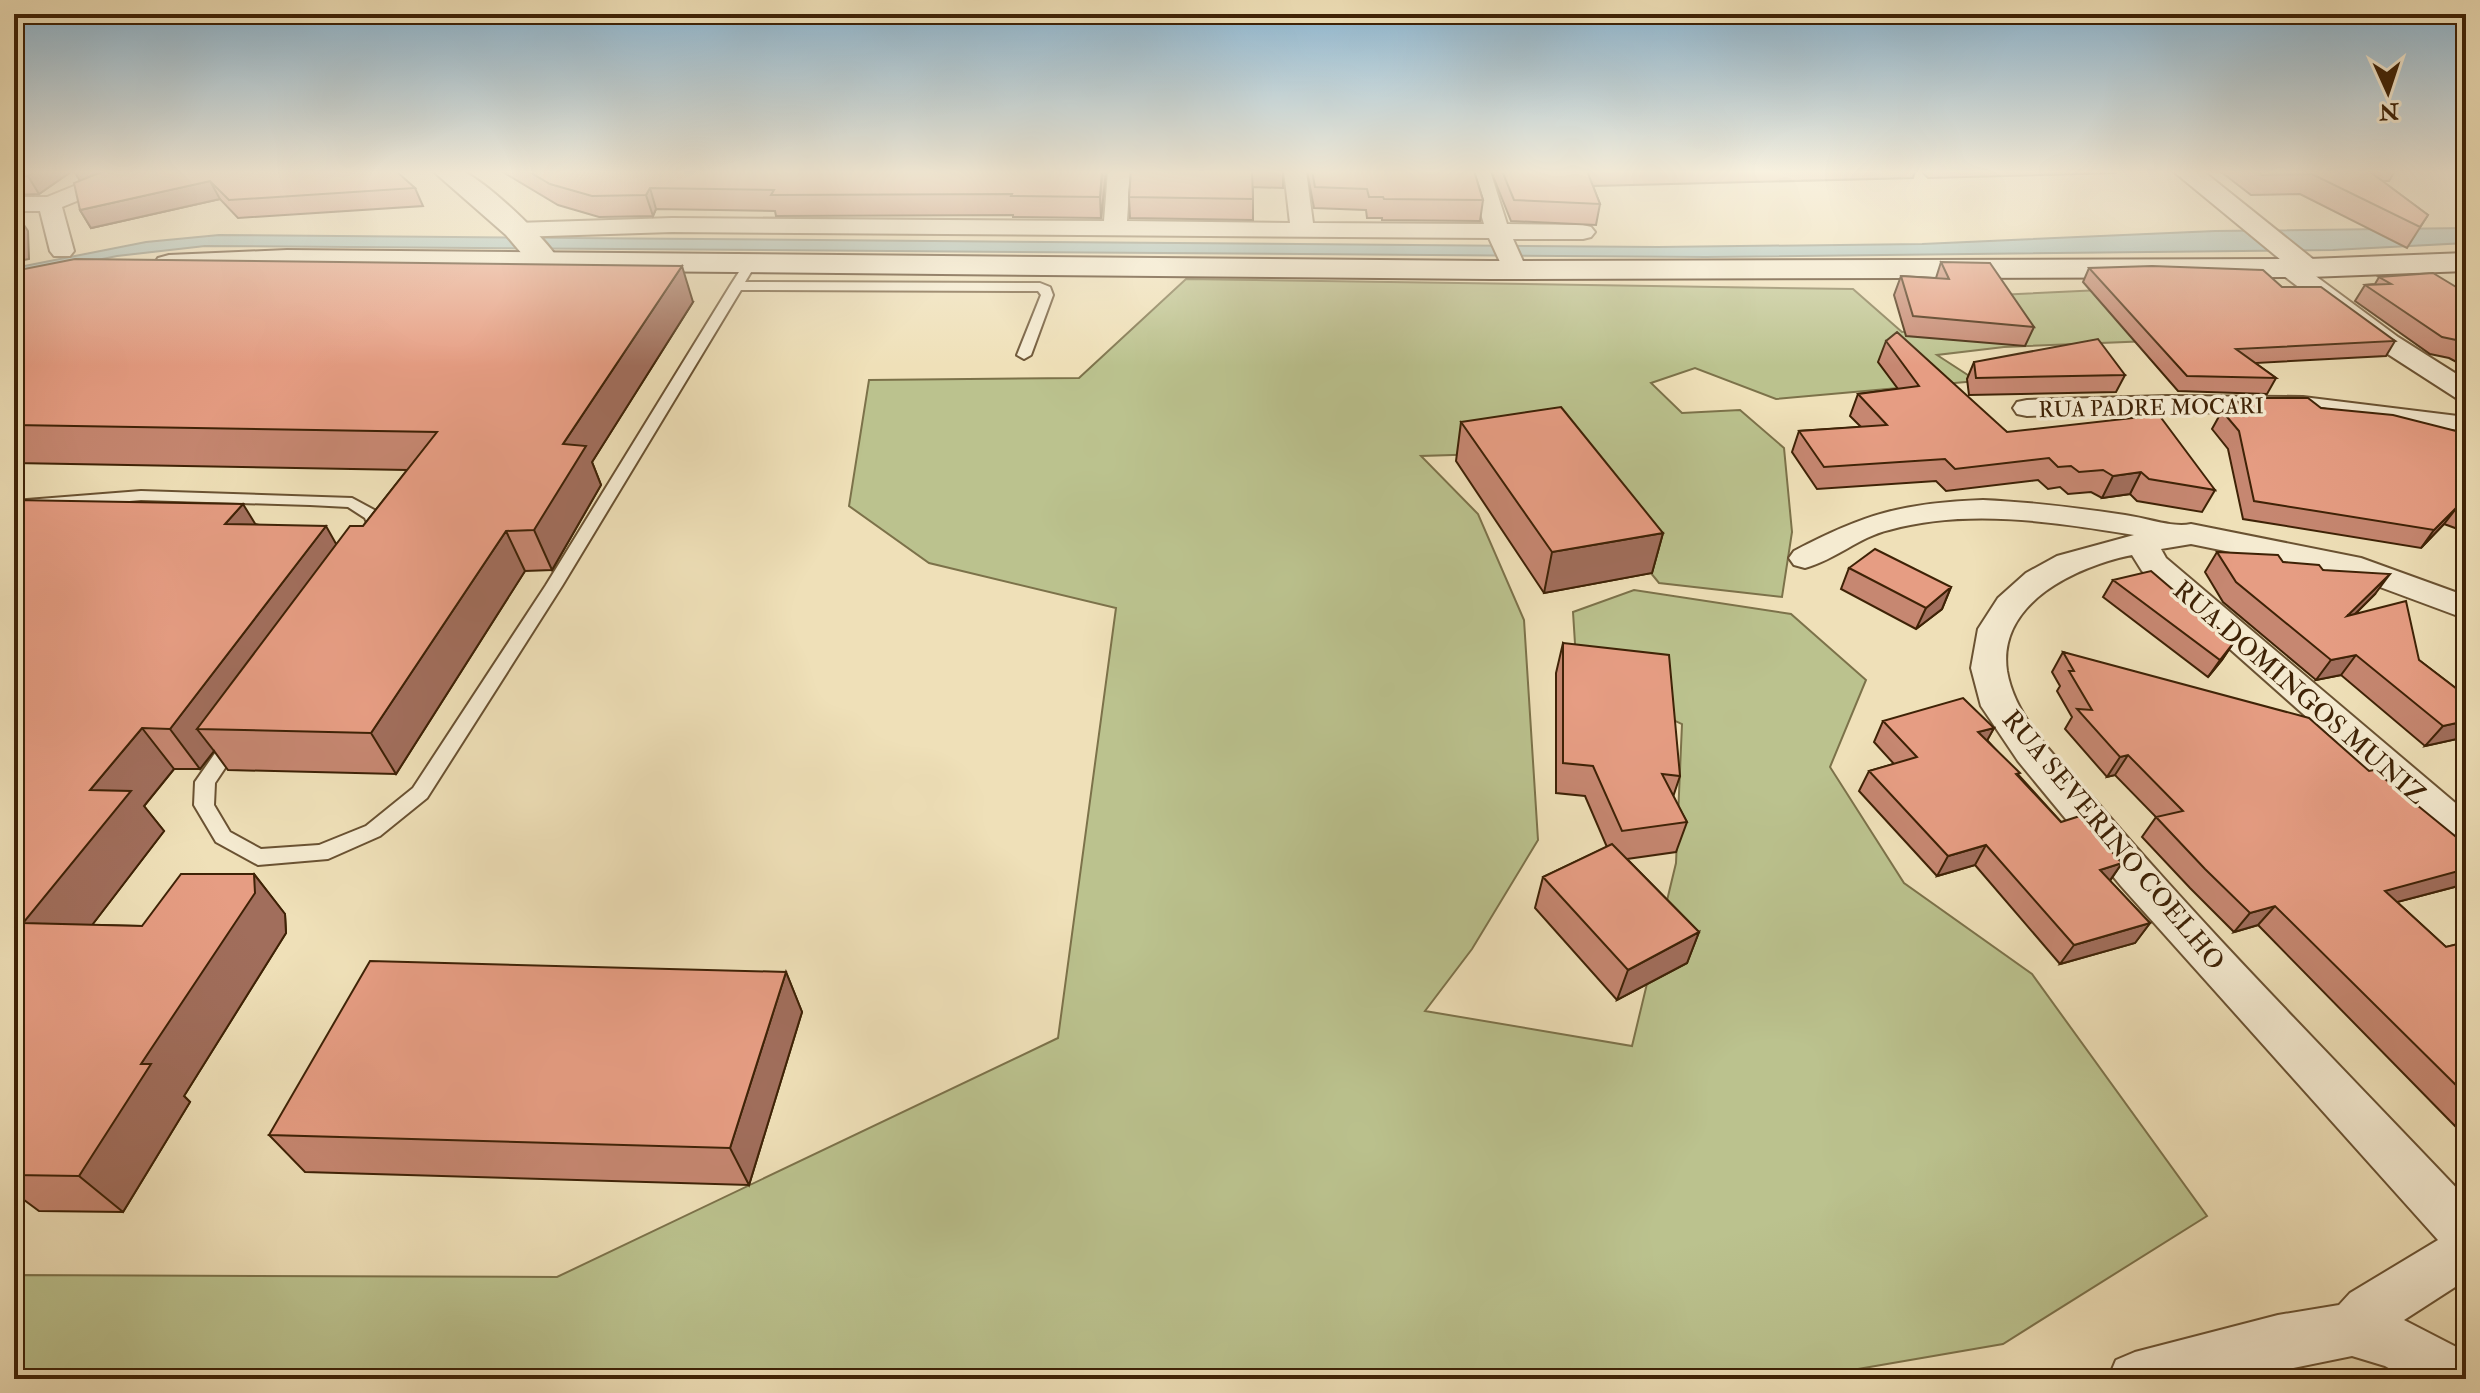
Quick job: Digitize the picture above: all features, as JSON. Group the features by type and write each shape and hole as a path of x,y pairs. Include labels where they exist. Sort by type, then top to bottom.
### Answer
{"main road":[{"path":"522,236 531,244"},
{"path":"2265,236 2293,260"},
{"path":"146,266 531,244 743,275 1507,252 2466,262"}],"street":[{"path":"58,236 62,251"},
{"path":"531,244 590,236"},
{"path":"1364,236 1507,252 1568,236"},
{"path":"1501,236 1507,252"},
{"path":"2293,260 2389,343 2466,392"},
{"name":"RUA PADRE MOCARI","path":"2027,408 2167,404 2303,405 2466,426"},
{"path":"1805,558 1874,524 1901,517 1960,512 2059,514 2191,534"},
{"name":"RUA SEVERINO COELHO","path":"2466,608 2361,568 2191,534 2142,543 2068,563 2038,580 2010,606 1995,629 1989,668 1999,706 2031,751 2135,875 2466,1234"},
{"name":"RUA DOMINGOS MUNIZ","path":"2142,543 2153,564 2466,835"},
{"path":"2352,1329 2369,1312 2466,1251"},
{"path":"2135,1379 2278,1342 2352,1329 2396,1343 2462,1379"}],"lane":[{"path":"249,721 205,782 204,805 223,837 258,857 321,853 373,831 420,793 554,586 743,275 1040,287 1047,295 1024,355"},
{"path":"14,506 56,499 190,495 352,503 372,515 378,530 369,550"}],"green space":[{"path":"1186,279 1853,289 1902,332 1960,327 1976,296 2122,289 2174,340 2004,347 1937,355 1977,381 1776,399 1695,368 1651,383 1682,413 1740,410 1784,448 1792,532 1782,597 1659,583 1552,452 1421,456 1478,514 1524,620 1538,840 1472,949 1425,1011 1632,1046 1676,863 1682,724 1577,675 1573,612 1634,590 1791,614 1866,680 1830,767 1904,883 2032,974 2207,1216 2003,1344 1800,1379 14,1379 14,1275 557,1277 1058,1038 1116,608 929,563 849,506 869,380 1079,378"}],"water":[{"path":"209,236 1658,247 1922,244 2102,236 2466,236 2466,243 2333,250 1706,257 205,246 117,256 14,277 14,268 146,242"}],"building":[{"path":"75,259 682,266 563,444 586,446 534,530 506,531 371,733 197,729 350,526 363,526 437,432 14,425 14,271"},
{"path":"1941,262 1990,263 2034,327 1913,316 1901,276 1949,279"},
{"path":"2152,266 2263,270 2282,287 2321,287 2395,341 2236,349 2276,378 2187,376 2089,268"},
{"path":"2433,273 2466,293 2466,343 2442,337 2365,285 2391,284 2379,277"},
{"path":"1897,332 2007,432 2159,415 2215,490 2149,479 2141,472 2113,476 2103,470 2079,472 2071,466 2058,467 2049,458 1955,469 1945,459 1824,467 1799,431 1887,425 1858,394 1919,386 1886,341"},
{"path":"2098,339 2125,375 1976,378 1974,362"},
{"path":"2240,398 2308,398 2321,408 2393,415 2460,432 2462,423 2466,424 2466,509 2458,506 2434,530 2254,501 2239,431 2222,411 2241,409"},
{"path":"1561,407 1663,533 1552,552 1461,422"},
{"path":"14,500 243,504 225,524 326,526 170,729 142,728 90,790 131,791 23,923 142,926 181,874 254,874 255,893 141,1064 151,1064 79,1176 14,1175"},
{"path":"1875,549 1951,587 1926,608 1849,568"},
{"path":"2217,552 2278,555 2283,562 2319,565 2323,570 2390,574 2347,616 2406,601 2419,660 2466,696 2466,721 2443,726 2356,655 2331,660 2236,582"},
{"path":"2151,571 2234,642 2220,660 2113,580"},
{"path":"1563,643 1669,655 1680,776 1662,774 1687,822 1622,831 1593,766 1563,763"},
{"path":"2063,652 2309,718 2369,771 2374,770 2466,845 2466,869 2385,891 2446,947 2466,942 2466,1095 2275,906 2250,913 2156,817 2183,811 2128,755 2120,757 2077,709 2092,710 2069,671 2074,671"},
{"path":"1963,698 1994,728 1978,732 2020,773 2016,774 2061,822 2080,816 2122,863 2100,870 2150,923 2074,945 1986,845 1948,856 1869,771 1917,757 1883,721"},
{"path":"1612,844 1699,932 1628,970 1543,877"},
{"path":"370,961 786,972 730,1148 269,1135"}]}
